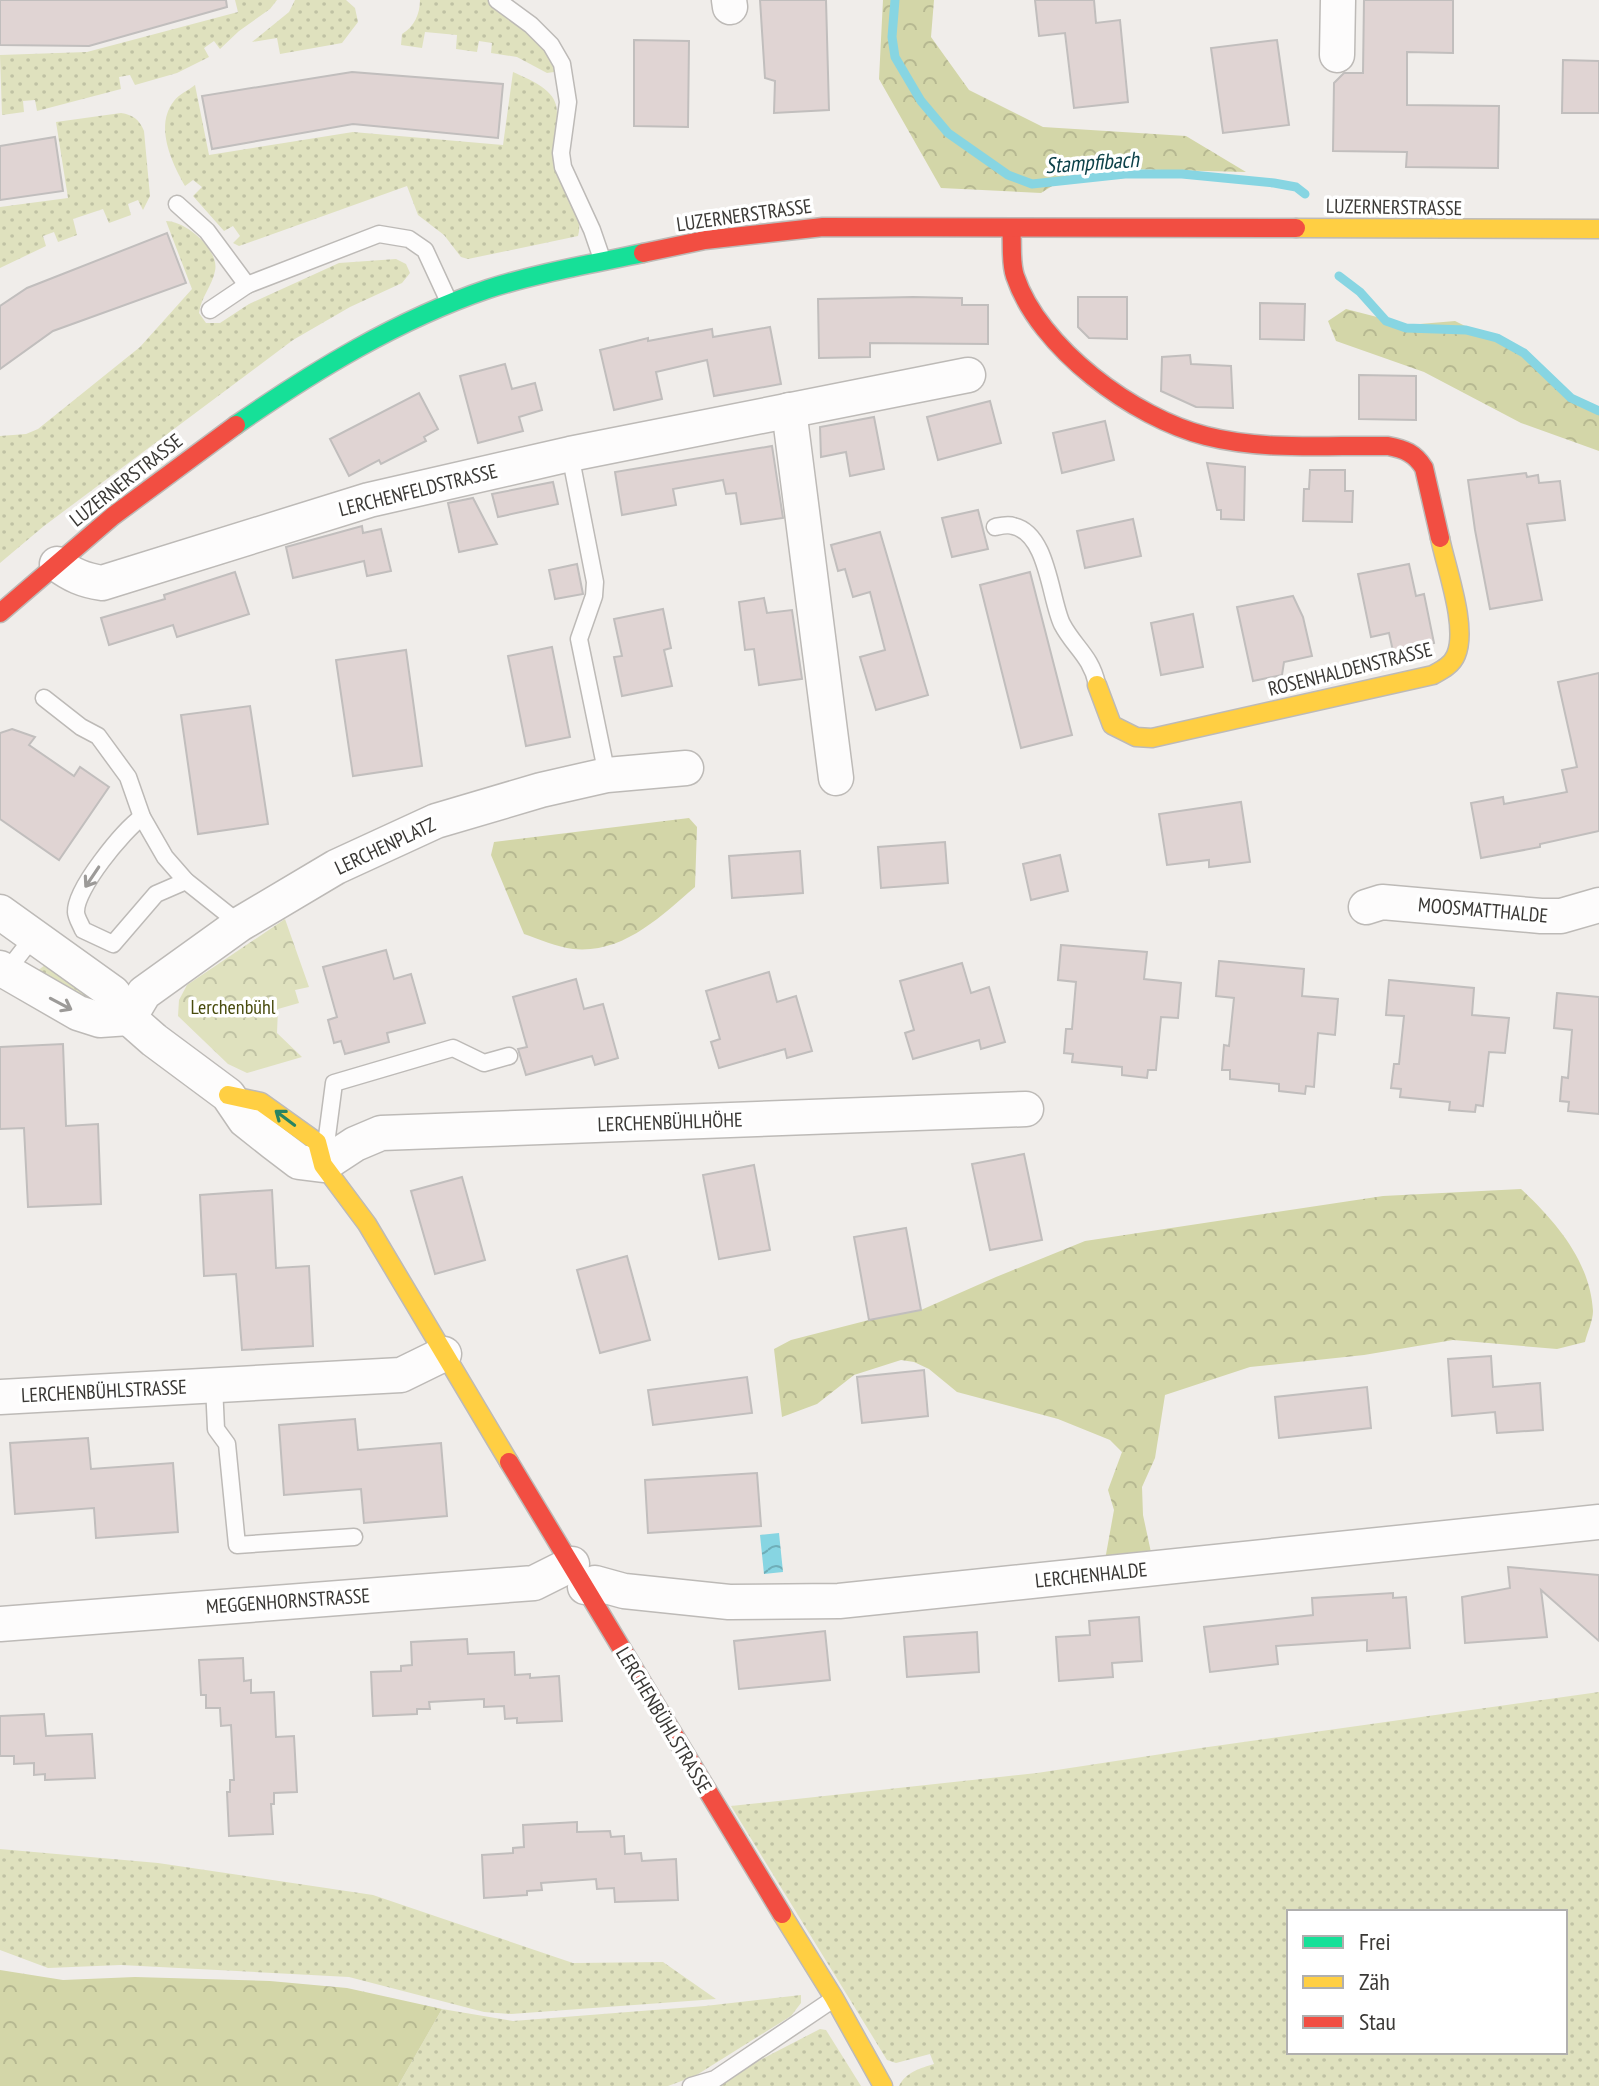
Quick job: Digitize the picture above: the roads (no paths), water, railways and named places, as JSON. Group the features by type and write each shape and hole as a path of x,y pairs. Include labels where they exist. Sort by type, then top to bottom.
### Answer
{"street":[{"path":"1337,55 1338,0"},
{"name":"LUZERNERSTRASSE","path":"0,613 176,467 306,376 384,334 486,290 603,261 705,240 778,230 865,226 1599,229"},
{"name":"ROSENHALDENSTRASSE","path":"1011,228 1015,275 1024,295 1047,328 1072,357 1102,383 1147,412 1203,435 1233,441 1388,446 1406,449 1418,457 1424,468 1460,628 1459,653 1448,668 1433,675 1152,738 1136,737 1112,725 1097,685"},
{"name":"LERCHENFELDSTRASSE","path":"57,564 86,581 102,583 369,500 570,454 968,375"},
{"path":"789,410 836,778"},
{"name":"LERCHENPLATZ","path":"129,1018 144,993 240,924 336,867 436,821 541,790 607,775 686,768"},
{"name":"MOOSMATTHALDE","path":"1366,907 1382,902 1561,916 1599,905"},
{"path":"0,912 113,993 129,1018 228,1095 245,1120 299,1162 323,1165"},
{"path":"2,973 78,1013 100,1020 129,1018"},
{"name":"LERCHENBÜHLHÖHE","path":"323,1165 355,1144 381,1133 1026,1109"},
{"name":"LERCHENBÜHLSTRASSE","path":"323,1165 367,1224 834,1998 883,2086"},
{"name":"LERCHENBÜHLSTRASSE","path":"0,1397 401,1375 444,1354"},
{"name":"LERCHENHALDE","path":"578,1576 624,1591 729,1602 839,1601 1599,1522"},
{"name":"MEGGENHORNSTRASSE","path":"0,1624 534,1583 578,1576"}],"lane":[{"path":"497,0 531,25 551,45 562,64 568,102 561,153 563,167 603,261"},
{"path":"177,204 207,231 247,285"},
{"path":"210,310 247,285 379,234 409,239 425,250 450,306"},
{"path":"570,454 595,582 594,596 579,639 607,775"},
{"name":"ROSENHALDENSTRASSE","path":"995,527 1012,525 1024,530 1041,553 1063,626 1088,657 1097,685"},
{"path":"44,698 81,727 98,736 128,777 142,817 165,857 186,881 240,924"},
{"path":"142,817 116,843 85,885 76,911 83,930 113,944 156,894 186,881"},
{"path":"2,973 34,936"},
{"path":"323,1165 334,1083 453,1048 484,1063 509,1056"},
{"path":"214,1385 216,1429 227,1444 237,1545 354,1537"},
{"path":"691,2086 715,2079 834,1998"}],"water":[{"path":"779,1533 783,1572 764,1574 760,1535"}],"waterway":[{"name":"Stampfibach","path":"895,0 892,37 895,57 921,101 948,133 1008,175 1032,184 1125,174 1182,174 1274,183 1296,187 1305,194"},
{"name":"Stampfibach","path":"1339,276 1360,292 1386,321 1406,328 1466,330 1497,338 1524,353 1571,398 1599,411"}],"park label":[{"name":"Lerchenbühl","path":"233,1007"}]}
